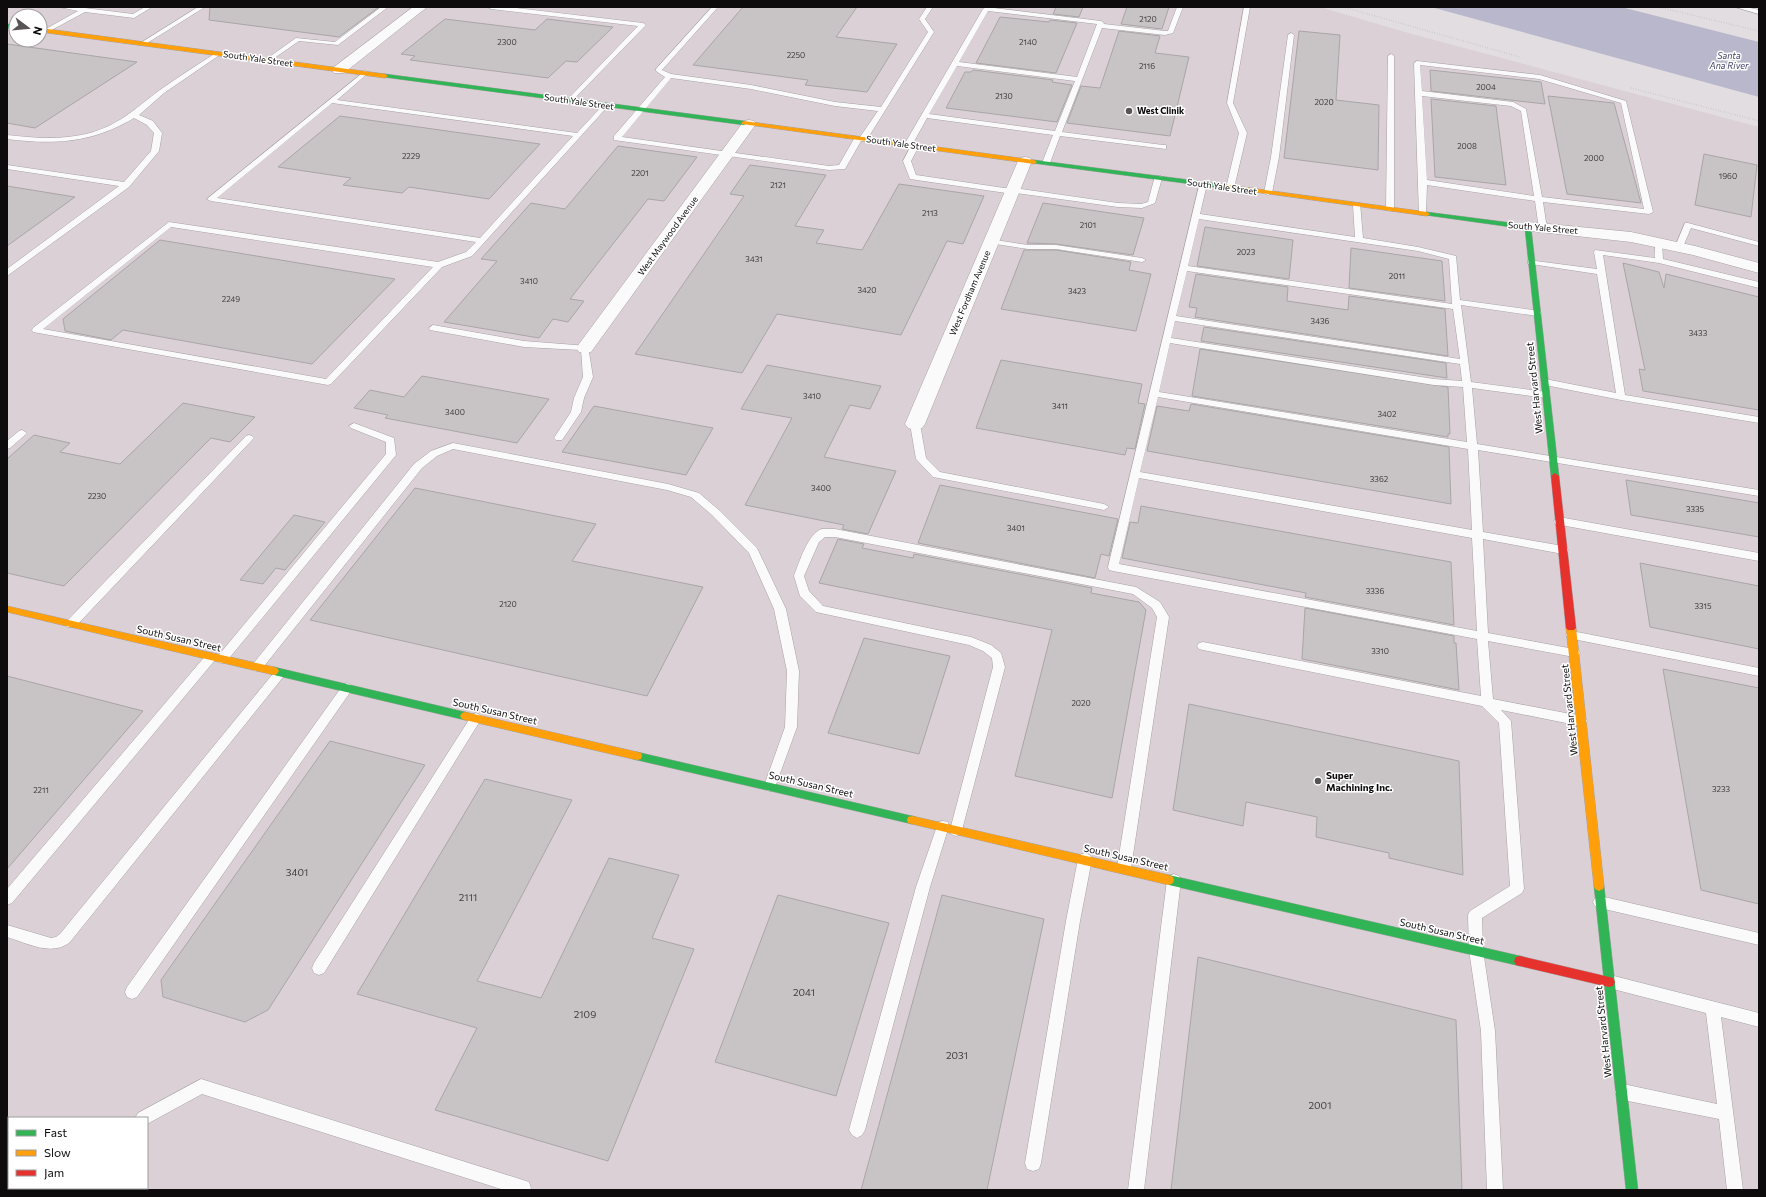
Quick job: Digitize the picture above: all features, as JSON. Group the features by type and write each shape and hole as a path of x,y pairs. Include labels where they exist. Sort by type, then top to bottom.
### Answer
{"street":[{"path":"339,70 421,7"},
{"name":"South Yale Street","path":"48,31 1358,205 1535,228 1570,230 1630,237 1679,247 1759,268"},
{"name":"West Maywood Avenue","path":"585,348 729,154 749,124"},
{"name":"West Fordham Avenue","path":"915,424 1025,161"},
{"name":"West Harvard Street","path":"1535,228 1531,262 1632,1190"},
{"name":"South Susan Street","path":"9,612 71,624 258,667 1609,982"}],"lane":[{"path":"62,7 134,16 148,7"},
{"path":"98,12 105,7"},
{"path":"142,44 202,7"},
{"path":"268,60 298,39 336,44 385,7"},
{"path":"491,7 643,25 570,100"},
{"path":"715,7 658,70 669,76 751,87 835,104 883,109"},
{"path":"669,76 617,138 828,168 842,167 883,109 931,32 922,18 930,7"},
{"path":"1100,26 1165,33 1171,32 1180,7"},
{"path":"1230,188 1243,133 1230,103 1247,7"},
{"path":"1738,7 1759,12"},
{"path":"1046,164 1059,134 1101,23 1007,9 986,10 925,116 907,161 913,177 1118,205 1142,206 1151,203 1154,197 1158,178"},
{"path":"48,28 84,10"},
{"path":"1268,193 1275,157 1291,35"},
{"path":"7,137 58,141 96,134 109,129 134,115 160,93 218,54"},
{"path":"1390,209 1391,56"},
{"path":"1422,213 1423,182 1417,63 1540,77 1624,102 1649,212 1538,199 1423,182"},
{"path":"955,64 1079,79"},
{"path":"365,73 211,199 482,241"},
{"path":"1418,93 1513,104 1524,110 1538,199 1535,228"},
{"path":"332,101 579,136"},
{"path":"439,265 169,224 36,330 328,382 439,265 469,254 606,105"},
{"path":"7,273 126,185 155,151 158,133 150,122 134,115"},
{"path":"925,116 1163,147"},
{"path":"7,167 126,185"},
{"path":"1203,184 1113,567 1574,654"},
{"path":"1358,205 1359,240"},
{"path":"1196,216 1418,249 1453,258 1467,384 1472,446 1481,636 1487,704 1505,721 1517,889 1475,915 1476,950 1488,1031 1496,1190"},
{"path":"1679,247 1688,225 1759,244"},
{"path":"992,241 1028,247 1056,247 1142,260"},
{"path":"1658,243 1659,261"},
{"path":"1621,397 1598,252 1659,261 1759,284"},
{"path":"1531,262 1600,272"},
{"path":"1184,268 1537,313"},
{"path":"1172,318 1464,362"},
{"path":"433,328 524,344 585,348 588,377 579,398 576,412 559,438"},
{"path":"1167,340 1434,382 1467,384 1546,395"},
{"path":"1544,382 1621,397 1759,420"},
{"path":"1154,394 1553,458 1759,493"},
{"path":"915,424 921,459 937,475 1104,507"},
{"path":"7,899 391,455 391,440 354,426"},
{"path":"7,446 22,433"},
{"path":"71,624 249,438"},
{"path":"258,667 418,466 429,455 441,449 453,446 668,487 695,495 716,513 753,551 780,609 793,671 791,727 770,786"},
{"path":"1135,474 1562,550"},
{"path":"1559,521 1759,558"},
{"path":"956,830 999,667 997,656 987,648 971,641 820,609 804,593 799,576 815,540 822,533 835,533 1136,591 1149,599 1161,610 1163,617 1124,868"},
{"path":"1572,635 1759,672"},
{"path":"1203,646 1487,704 1581,721"},
{"path":"7,931 51,944 59,943 65,938 280,673"},
{"path":"132,992 347,688"},
{"path":"319,968 476,718"},
{"path":"857,1130 923,887 943,826"},
{"path":"1033,1162 1073,921 1085,859"},
{"path":"1136,1190 1174,880"},
{"path":"1600,902 1759,940"},
{"path":"1609,982 1759,1020"},
{"path":"1713,1008 1735,1190"},
{"path":"144,1117 201,1086 523,1188 522,1190"},
{"path":"1621,1091 1726,1113"}],"path":[{"path":"1658,7 1759,31"}],"shaded area":[{"path":"7,7 1320,7 1412,34 1759,127 1759,1190 7,1190"}],"water":[{"name":"Santa Ana River","path":"1431,7 1621,7 1759,42 1759,97"}],"building":[{"path":"210,7 379,7 339,37 209,20"},
{"path":"743,7 857,7 836,37 897,44 867,92 805,85 808,80 693,65"},
{"path":"1056,7 1083,7 1079,17 1053,14"},
{"path":"1127,7 1169,7 1162,29 1121,24"},
{"path":"1000,17 1077,23 1056,73 976,63"},
{"path":"445,19 535,30 547,19 613,27 577,62 566,61 548,78 410,60 415,56 401,54"},
{"path":"1119,31 1160,36 1155,53 1189,57 1170,136 1067,123 1081,86 1100,88"},
{"path":"1299,31 1340,35 1336,100 1379,105 1378,170 1284,158"},
{"path":"7,44 8,48 36,48 137,62 35,128 7,123"},
{"path":"973,70 1053,80 1052,82 1072,85 1057,122 946,108 965,72 971,72"},
{"path":"1430,70 1541,82 1545,104 1431,91"},
{"path":"1548,96 1614,103 1641,203 1567,194"},
{"path":"1431,99 1496,106 1506,185 1435,177"},
{"path":"340,116 540,144 489,199 409,187 402,193 343,185 351,178 278,167"},
{"path":"618,146 697,157 664,201 648,199 570,299 584,301 568,322 553,319 539,338 444,322 497,261 481,259 531,203 565,209"},
{"path":"1704,154 1757,165 1751,217 1695,205"},
{"path":"750,165 826,175 795,226 824,230 816,243 862,250 899,184 984,196 963,244 947,241 901,335 777,314 742,373 635,354 744,196 730,194"},
{"path":"7,186 75,197 7,246"},
{"path":"1043,203 1144,218 1133,255 1056,244 1027,243"},
{"path":"1205,227 1293,240 1289,279 1197,266"},
{"path":"160,240 395,279 312,364 123,330 111,340 65,331 63,319"},
{"path":"1351,248 1442,261 1445,301 1349,288"},
{"path":"1024,250 1056,250 1131,262 1129,270 1151,274 1136,331 1001,309"},
{"path":"1623,263 1659,272 1664,288 1666,274 1759,297 1759,410 1643,391 1639,369 1645,370"},
{"path":"1196,274 1288,287 1287,301 1348,310 1349,296 1445,309 1448,356 1195,317 1197,308 1189,307"},
{"path":"1204,327 1446,363 1447,378 1201,341"},
{"path":"1200,349 1448,387 1450,434 1448,434 1448,437 1192,396"},
{"path":"1001,360 1142,384 1138,403 1145,404 1135,449 1127,448 1125,455 976,428"},
{"path":"767,365 881,386 870,409 850,405 824,457 896,471 868,534 842,529 844,525 745,505 792,418 741,409"},
{"path":"422,376 549,399 517,443 385,418 388,415 354,408 370,390 404,397"},
{"path":"183,403 255,417 230,442 211,438 64,586 7,573 7,459 34,435 70,443 60,452 120,464"},
{"path":"1191,404 1449,447 1451,504 1147,451 1157,406 1189,411"},
{"path":"594,406 713,428 686,475 562,452"},
{"path":"1626,480 1759,503 1759,537 1631,515"},
{"path":"940,485 1118,519 1109,556 1101,554 1095,578 918,543"},
{"path":"415,488 596,524 572,561 703,587 647,696 310,620"},
{"path":"1141,506 1451,562 1454,625 1305,597 1306,593 1122,558 1130,522 1138,523"},
{"path":"294,515 325,522 285,570 276,568 263,584 240,580"},
{"path":"838,539 864,544 862,548 913,558 914,554 1092,588 1091,593 1139,602 1146,610 1112,798 1015,776 1052,630 819,583"},
{"path":"1640,563 1759,586 1759,649 1650,627"},
{"path":"1305,608 1454,636 1454,643 1456,643 1459,690 1302,659"},
{"path":"864,638 950,656 919,754 828,733"},
{"path":"1663,669 1759,688 1759,904 1701,890"},
{"path":"7,676 143,711 7,869"},
{"name":"Super Machining Inc.","path":"1189,704 1459,761 1463,875 1389,858 1389,853 1316,837 1317,817 1246,802 1243,826 1173,810"},
{"path":"330,741 425,765 268,1010 245,1022 163,997 161,980"},
{"path":"485,779 572,800 477,981 541,998 609,858 679,875 652,938 694,949 608,1161 435,1110 477,1028 357,994"},
{"path":"778,895 889,923 836,1096 715,1062"},
{"path":"942,895 1044,919 987,1190 861,1190"},
{"path":"1198,957 1456,1020 1462,1190 1171,1190"}],"traffic: fast":[{"path":"385,76 744,123"},
{"path":"1034,162 1221,186"},
{"path":"1427,214 1528,227 1555,476"},
{"path":"274,671 465,716"},
{"path":"637,756 912,820"},
{"path":"1169,880 1520,961"},
{"path":"1599,886 1632,1190"}],"traffic: slow":[{"path":"48,31 385,76"},
{"path":"744,123 1034,162"},
{"path":"1221,186 1427,214"},
{"path":"7,609 274,671"},
{"path":"1571,628 1599,886"},
{"path":"465,716 637,756"},
{"path":"912,820 1169,880"}],"traffic: jam":[{"path":"1555,476 1571,628"},
{"path":"1520,961 1609,982"}],"place":[{"name":"West Clinik","path":"1129,111"},
{"name":"Super Machining Inc.","path":"1318,781"}]}
